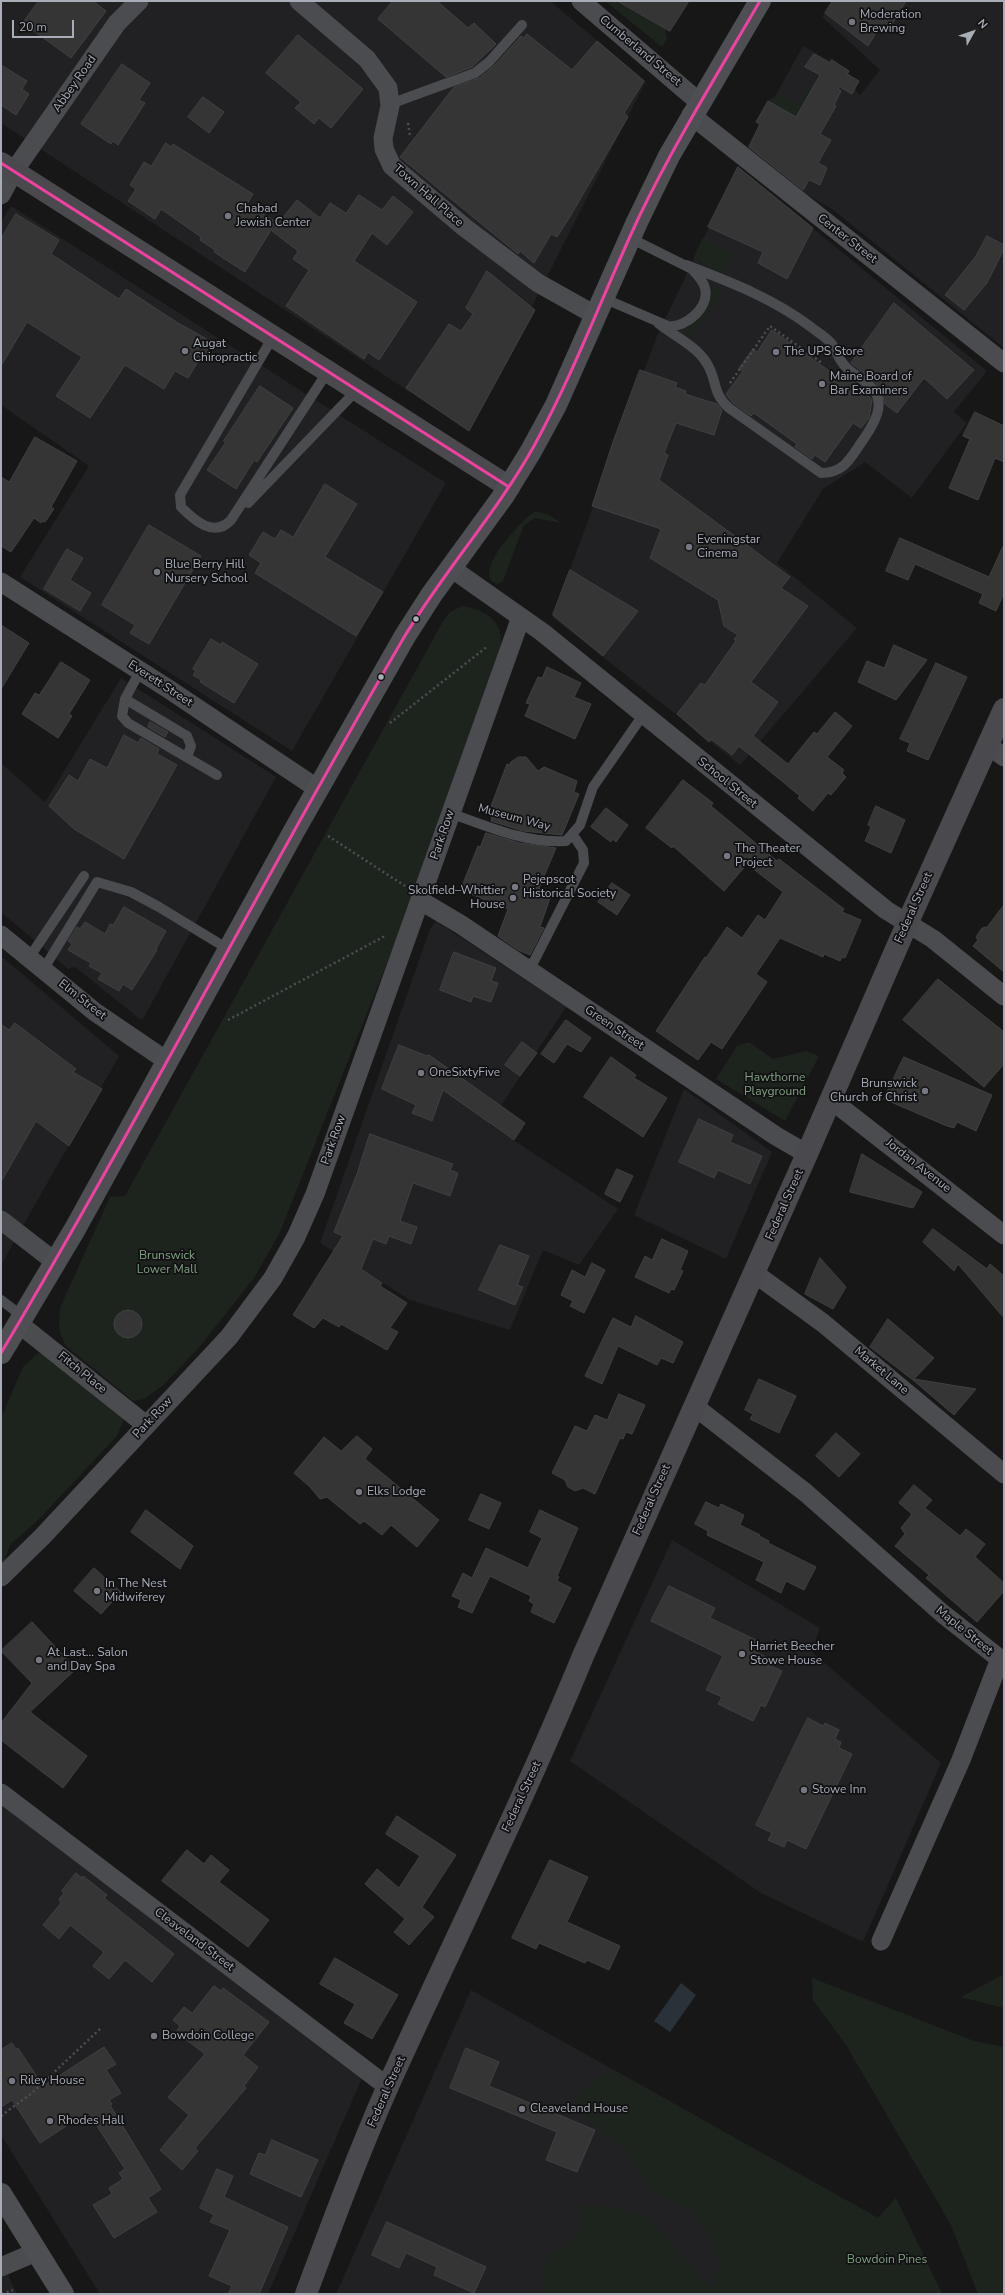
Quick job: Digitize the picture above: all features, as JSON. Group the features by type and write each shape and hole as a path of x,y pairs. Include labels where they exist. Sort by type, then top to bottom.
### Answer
{"main road":[{"path":"1,1353 54,1261 75,1229 228,949 405,636 509,487 556,405 630,238 669,156 695,108 760,1"},
{"path":"1,2194 63,2294"}],"street":[{"name":"Abbey Road","path":"1,195 8,167 117,23 139,1"},
{"name":"Town Hall Place","path":"299,1 367,59 388,88 390,104 383,138 384,149 392,166 464,227 538,283 599,307"},
{"name":"Cumberland Street","path":"581,1 695,108"},
{"name":"Center Street","path":"695,108 1004,362"},
{"path":"8,167 274,335 509,487"},
{"name":"School Street","path":"451,568 521,617 907,924 933,939 1004,996"},
{"name":"Everett Street","path":"1,582 140,671 318,789"},
{"name":"Park Row","path":"1,1577 42,1537 229,1337 260,1298 296,1237 315,1194 421,901 450,813 521,617"},
{"name":"Federal Street","path":"306,2294 354,2168 388,2087 456,1936 548,1740 907,924 996,751 1004,709"},
{"name":"Green Street","path":"421,901 529,971 776,1136 807,1154"},
{"name":"Elm Street","path":"1,935 96,1012 172,1051"},
{"name":"Jordan Avenue","path":"830,1099 1004,1235"},
{"path":"1,1220 54,1261"},
{"name":"Market Lane","path":"754,1273 823,1323 1004,1474"},
{"name":"Fitch Place","path":"20,1319 146,1425"},
{"name":"Maple Street","path":"694,1406 806,1493 943,1614 1002,1654 958,1767 882,1941"},
{"name":"Cleaveland Street","path":"1,1793 388,2087"},
{"path":"1,2266 36,2252"}],"lane":[{"path":"390,104 475,73 489,62 522,24"},
{"path":"630,238 686,265 750,290 790,311 831,342 836,356 846,368 872,387 878,401 878,413 869,431 844,466 833,473 821,473 728,408 719,399 706,361 689,346 658,323"},
{"path":"599,307 677,327 694,316 700,308 705,295 705,287 700,277 686,265"},
{"path":"274,335 180,496 181,507 203,524 215,529 224,527 357,390"},
{"path":"231,520 328,371"},
{"path":"140,671 125,699 122,716 128,723 217,775"},
{"path":"125,699 187,736 191,746 187,757"},
{"path":"529,971 584,863 584,850 572,835 580,825 593,787 643,715"},
{"name":"Museum Way","path":"450,813 495,829 550,842 566,842 572,835"},
{"path":"36,964 84,876"},
{"path":"36,964 97,882 131,892 228,949"},
{"path":"1,1300 20,1319"}],"path":[{"path":"727,387 770,326 822,363"},
{"path":"390,723 493,642"},
{"path":"328,836 406,886"},
{"path":"228,1020 388,934"},
{"path":"1,2116 32,2093 101,2028"},
{"path":"2,2294 13,2290"}],"shaded area":[{"path":"1,1 550,1 646,81 469,431 1,123"},
{"path":"831,1 1004,1 1004,348 832,209 804,193 747,147 803,46 829,60 830,58 850,71 845,80 860,95 880,70 822,17"},
{"path":"738,167 987,371 954,412 967,423 912,498 865,462 823,489 777,563 857,628 740,765 552,617 657,336"},
{"path":"11,206 446,483 292,751 20,577 89,466 1,405 1,222"},
{"path":"121,678 276,777 143,1019 140,1019 75,967 68,969 1,912 1,763 45,802"},
{"path":"436,921 566,1007 489,1124 618,1209 579,1265 543,1250 510,1330 410,1300 320,1243 430,929"},
{"path":"1,956 119,1056 1,1265"},
{"path":"684,1089 772,1152 726,1259 634,1215"},
{"path":"672,1540 820,1628 812,1652 941,1763 863,1942 761,1893 570,1761"},
{"name":"Bowdoin College","path":"1,1803 362,2078 268,2294 100,2294 1,2135"},
{"path":"681,1983 696,1995 670,2032 654,2021"},
{"path":"471,1990 878,2218 896,2198 942,2294 336,2294"},
{"path":"1,2256 10,2279 17,2294 1,2294"}],"green space":[{"path":"605,1 618,1 665,28 667,39 662,47"},
{"path":"810,87 813,88 797,118 768,101 779,94 796,104"},
{"path":"703,237 734,254 722,273 693,259"},
{"path":"711,285 723,292 693,334 690,337 686,337 682,333 683,330 692,325 701,316 711,295"},
{"path":"536,511 549,515 561,523 535,518 524,525 503,581 498,584 490,579 489,570 493,559 510,535 520,524"},
{"name":"Brunswick Lower Mall","path":"462,606 478,610 490,617 495,622 501,635 501,644 410,905 280,1232 254,1278 197,1350 162,1386 144,1399 133,1401 65,1345 59,1329 60,1308 110,1197 125,1196 442,623 450,612"},
{"name":"Hawthorne Playground","path":"749,1042 773,1059 806,1051 819,1056 785,1121 716,1079 737,1046"},
{"path":"45,1352 125,1417 117,1436 39,1519 10,1545 1,1571 1,1418 23,1367 36,1355"},
{"path":"1004,1974 1004,2008 961,1997"},
{"path":"812,1978 974,2041 1004,2047 1004,2294 978,2294 951,2225 846,2045 813,2000"},
{"name":"Bowdoin Pines","path":"616,2071 878,2218 896,2198 942,2294 544,2294 541,2290 545,2259 563,2248 579,2232 579,2206 613,2207 647,2216 711,2288 720,2267 711,2236 692,2213 648,2189 626,2149 601,2129 580,2116 574,2097 591,2083"}],"building":[{"path":"39,1 93,1 106,11 71,58 23,23"},
{"path":"393,1 437,1 468,28 474,23 496,44 472,67 446,77 378,19"},
{"path":"618,1 689,1 670,31"},
{"path":"833,1 906,1 886,34 879,28 868,46 825,13"},
{"path":"527,34 572,70 597,41 644,81 624,113 628,117 571,215 557,237 551,234 534,263 520,251 518,254 400,157 454,87 479,78 494,66 521,36 524,38"},
{"path":"298,35 363,89 331,128 319,118 314,124 295,108 301,102 266,73"},
{"path":"814,54 830,63 832,60 849,71 847,74 859,81 852,94 840,87 838,89 841,91 834,105 836,106 820,134 831,140 818,163 827,168 820,185 809,180 803,190 749,147 760,124 756,122 768,101 796,117 820,75 805,67"},
{"path":"122,64 150,83 139,100 145,103 118,145 113,141 111,144 81,124"},
{"path":"1,65 27,81 22,89 29,94 16,115 1,105"},
{"path":"203,97 224,112 209,133 188,117"},
{"path":"166,143 171,147 173,144 253,194 247,204 276,222 245,272 214,252 215,250 200,240 201,237 161,209 155,219 128,201 136,189 130,185 144,162 151,166"},
{"path":"738,167 813,228 787,279 758,263 763,252 708,227"},
{"path":"359,195 382,210 393,196 413,212 387,245 372,233 354,261 417,302 379,360 368,352 364,359 286,306 309,270 293,259 298,251 272,231 297,200 320,218 330,203 346,213"},
{"path":"16,214 59,240 51,254 119,299 126,289 178,323 214,343 203,361 199,360 188,378 175,371 164,389 125,365 90,418 56,396 82,357 27,322 1,366 1,239"},
{"path":"987,236 1004,245 1004,249 987,283 964,310 945,295 976,256"},
{"path":"487,271 535,310 469,431 406,388 449,324 461,331 473,314 466,308"},
{"path":"894,303 974,370 947,399 924,378 897,413 885,404 881,390 875,382 851,363"},
{"path":"772,330 839,378 843,373 865,391 872,400 869,418 861,428 853,423 825,462 815,455 812,459 795,447 797,444 754,413 751,416 733,403 726,394 743,371 739,368 753,349 757,352"},
{"path":"640,370 677,383 675,387 686,391 685,394 717,404 722,410 714,435 676,423 664,453 668,455 659,480 790,577 781,588 808,606 751,682 778,702 753,736 788,764 814,732 817,734 835,712 852,726 827,757 844,770 842,773 846,777 831,795 828,793 813,811 798,798 800,796 739,746 732,755 711,739 709,742 677,714 701,683 705,685 736,641 734,639 738,635 724,626 718,600 650,558 661,529 592,506 613,442"},
{"path":"260,386 293,408 257,462 254,460 236,489 207,470"},
{"path":"975,412 1004,426 1004,462 995,458 978,500 949,488 970,439 963,436"},
{"path":"35,437 77,461 51,507 54,509 45,522 42,521 41,523 34,518 11,552 1,546 1,477 9,482"},
{"path":"325,484 357,504 325,557 383,592 356,636 255,573 261,563 249,555 263,532 275,539 281,530 293,537"},
{"name":"Blue Berry Hill Nursery School","path":"149,525 201,556 149,644 130,633 135,625 102,605"},
{"path":"900,538 989,577 1004,544 1004,593 996,611 979,603 983,594 915,564 908,580 886,571"},
{"path":"67,549 83,558 70,580 91,593 80,611 44,589"},
{"path":"570,570 638,611 603,656 553,615"},
{"path":"1,625 29,643 1,689"},
{"path":"211,639 221,645 222,642 258,664 234,703 200,682 201,680 193,675 196,671 193,669"},
{"path":"894,645 927,660 896,700 858,682 867,661 884,668"},
{"path":"61,662 90,680 69,714 72,716 58,738 22,714 35,693 39,695"},
{"path":"936,663 967,677 928,760 907,751 910,743 900,739"},
{"path":"547,667 581,683 574,697 591,704 575,739 525,716 530,704 526,703 538,677 542,678"},
{"path":"150,722 168,732 165,737 148,727"},
{"path":"124,735 138,743 141,738 159,749 157,754 177,765 124,859 74,829 49,806 69,775 78,781 90,759 107,768"},
{"path":"519,757 526,757 538,771 544,767 577,781 574,792 579,794 562,835 523,831 491,821 494,807 491,806 507,764 510,765 511,762"},
{"path":"683,780 713,803 711,806 777,861 779,859 844,909 842,912 861,920 845,958 842,957 840,961 824,954 823,957 780,938 756,974 767,982 722,1049 711,1042 698,1060 656,1031 705,957 706,958 727,927 742,938 758,915 765,920 783,892 747,864 724,891 673,846 672,848 646,828"},
{"path":"876,806 905,820 891,853 865,841 871,827 868,825"},
{"path":"606,808 628,825 616,842 613,839 611,842 591,827"},
{"name":"Skolfield–Whittier House","path":"486,833 520,843 556,848 539,888 551,895 540,927 544,928 530,955 518,950 498,936 508,909 463,891 465,887 462,886 478,846 480,847"},
{"path":"612,883 630,895 617,915 598,902"},
{"path":"1004,905 1004,972 973,946 978,940 976,937 982,928 987,927"},
{"path":"124,907 166,931 156,949 157,950 132,990 123,984 119,991 98,979 102,973 89,966 91,963 68,950 72,944 68,941 77,927 80,929 85,922 105,934 110,924 113,925"},
{"path":"454,952 496,968 491,981 498,983 491,1002 473,996 471,1002 440,990"},
{"path":"938,979 1004,1032 1004,1064 984,1087 903,1020"},
{"path":"566,1020 591,1038 581,1052 567,1044 554,1063 541,1054"},
{"path":"15,1023 76,1069 73,1072 102,1089 69,1146 36,1121 1,1182 1,1024 9,1030"},
{"path":"522,1042 537,1053 520,1076 505,1065"},
{"name":"OneSixtyFive","path":"399,1045 427,1056 429,1055 525,1123 514,1140 443,1090 432,1121 412,1113 416,1105 382,1089"},
{"path":"611,1057 636,1075 634,1078 667,1098 643,1137 584,1097"},
{"name":"Brunswick Church of Christ","path":"904,1057 992,1095 976,1131 957,1122 954,1128 947,1126 884,1099"},
{"path":"699,1119 733,1135 730,1142 762,1156 750,1184 718,1170 714,1178 679,1162"},
{"path":"370,1134 453,1164 450,1170 458,1173 450,1196 413,1183 400,1221 417,1227 411,1244 389,1236 386,1244 373,1239 361,1269 382,1283 380,1286 407,1303 390,1328 398,1332 387,1350 341,1324 339,1327 323,1318 314,1328 293,1315 343,1236 334,1232 357,1174"},
{"path":"862,1154 922,1192 913,1208 850,1192"},
{"path":"617,1169 633,1176 620,1202 605,1194"},
{"path":"933,1229 987,1269 990,1264 1004,1276 1004,1318 958,1264 954,1271 923,1242"},
{"path":"662,1239 688,1251 680,1270 683,1271 674,1290 671,1289 669,1293 635,1277 645,1256 652,1260"},
{"path":"500,1245 529,1256 517,1285 523,1287 515,1305 479,1290"},
{"path":"820,1258 846,1287 833,1309 805,1294"},
{"path":"592,1263 605,1270 584,1313 570,1306 573,1301 561,1295 572,1270 585,1277"},
{"path":"128,1310 138,1314 142,1324 138,1334 128,1338 118,1334 114,1324 118,1314"},
{"path":"636,1316 683,1342 673,1363 661,1358 657,1365 618,1346 602,1384 585,1376 613,1318 631,1327"},
{"path":"888,1319 934,1358 914,1379 976,1389 954,1415 913,1380 870,1347"},
{"path":"759,1379 796,1396 779,1433 750,1419 753,1414 745,1410"},
{"path":"619,1394 645,1405 632,1434 626,1432 623,1439 620,1438 595,1494 583,1488 575,1491 568,1487 565,1480 552,1473 575,1426 587,1431 595,1415 607,1420"},
{"path":"836,1433 860,1454 839,1477 816,1456"},
{"name":"Elks Lodge","path":"357,1436 372,1449 365,1459 439,1520 417,1547 391,1525 382,1535 364,1521 360,1524 327,1497 320,1499 309,1486 294,1473 324,1437 341,1451"},
{"path":"914,1485 932,1500 925,1508 960,1536 966,1529 985,1544 975,1557 1004,1583 1004,1591 977,1622 926,1578 929,1575 895,1546 905,1534 901,1528 912,1514 899,1503"},
{"path":"481,1494 501,1503 489,1529 469,1520"},
{"path":"706,1502 719,1508 721,1504 744,1515 740,1525 760,1535 759,1536 769,1541 768,1543 816,1567 804,1590 786,1581 781,1593 756,1580 764,1562 707,1535 708,1531 695,1524"},
{"path":"146,1510 193,1546 180,1569 131,1532"},
{"path":"540,1510 578,1528 557,1576 559,1577 557,1581 571,1588 554,1623 531,1612 534,1604 529,1601 531,1596 490,1576 472,1613 458,1607 461,1600 452,1596 463,1573 472,1578 486,1548 528,1568 542,1538 530,1532"},
{"name":"In The Nest Midwiferey","path":"94,1568 121,1592 101,1614 74,1591"},
{"name":"Harriet Beecher Stowe House","path":"669,1586 715,1608 710,1618 756,1640 752,1650 768,1658 765,1663 782,1671 765,1707 761,1705 753,1721 718,1704 722,1697 706,1690 723,1656 651,1621"},
{"path":"32,1622 76,1669 30,1712 87,1756 63,1788 1,1740 1,1723 32,1683 1,1651"},
{"name":"Stowe Inn","path":"808,1718 823,1726 825,1723 839,1730 835,1739 841,1742 839,1748 852,1754 806,1849 787,1840 784,1847 768,1840 772,1833 756,1825"},
{"path":"397,1816 456,1855 422,1907 434,1917 409,1945 394,1932 405,1919 365,1884 377,1869 399,1888 420,1856 386,1834"},
{"path":"187,1850 204,1864 211,1855 229,1870 219,1882 269,1920 248,1947 162,1881"},
{"path":"550,1860 588,1877 567,1922 620,1946 609,1970 587,1960 585,1963 539,1943 536,1949 512,1938"},
{"path":"76,1873 82,1878 83,1876 107,1895 104,1898 174,1954 152,1982 125,1960 109,1979 93,1966 104,1952 70,1925 59,1939 43,1925 61,1903 59,1899 64,1893 62,1891"},
{"path":"335,1958 398,1995 372,2039 344,2023 355,2004 320,1984"},
{"path":"214,1986 221,1991 223,1988 269,2022 243,2055 258,2067 244,2086 246,2088 195,2148 198,2151 182,2170 160,2150 189,2115 168,2097 205,2054 176,2032 180,2026 173,2020 184,2007 192,2013"},
{"path":"12,2043 16,2049 18,2048 43,2086 104,2047 116,2064 106,2070 121,2093 109,2100 112,2104 110,2105 161,2189 148,2198 157,2212 114,2238 93,2205 112,2194 109,2188 123,2179 119,2173 125,2169 88,2112 40,2143 12,2100 1,2107 1,2050"},
{"name":"Cleaveland House","path":"466,2048 499,2062 489,2086 595,2130 577,2172 546,2160 557,2132 450,2088"},
{"path":"272,2140 318,2160 301,2197 250,2174 259,2153 265,2155"},
{"path":"217,2169 233,2176 224,2197 288,2227 259,2294 228,2294 232,2286 209,2276 230,2230 210,2222 214,2215 200,2208"},
{"path":"387,2222 486,2267 474,2293 434,2275 437,2267 406,2253 399,2268 372,2255"}],"transit line":[{"path":"1,1353 53,1265 302,817 403,639 435,590 503,495 534,446 549,418 625,247 666,163 760,1"},
{"path":"1,163 509,487"}],"place":[{"name":"Moderation Brewing","path":"852,22"},
{"name":"Chabad Jewish Center","path":"228,216"},
{"name":"Augat Chiropractic","path":"185,351"},
{"name":"The UPS Store","path":"776,352"},
{"name":"Maine Board of Bar Examiners","path":"822,384"},
{"name":"Eveningstar Cinema","path":"689,547"},
{"name":"Blue Berry Hill Nursery School","path":"157,572"},
{"name":"The Theater Project","path":"727,856"},
{"name":"Pejepscot Historical Society","path":"515,887"},
{"name":"Skolfield–Whittier House","path":"513,898"},
{"name":"OneSixtyFive","path":"421,1073"},
{"name":"Brunswick Church of Christ","path":"925,1091"},
{"name":"Elks Lodge","path":"359,1492"},
{"name":"In The Nest Midwiferey","path":"97,1591"},
{"name":"Harriet Beecher Stowe House","path":"742,1654"},
{"name":"At Last... Salon and Day Spa","path":"39,1660"},
{"name":"Stowe Inn","path":"804,1790"},
{"name":"Bowdoin College","path":"154,2036"},
{"name":"Riley House","path":"12,2081"},
{"name":"Cleaveland House","path":"522,2109"},
{"name":"Rhodes Hall","path":"50,2121"}]}
